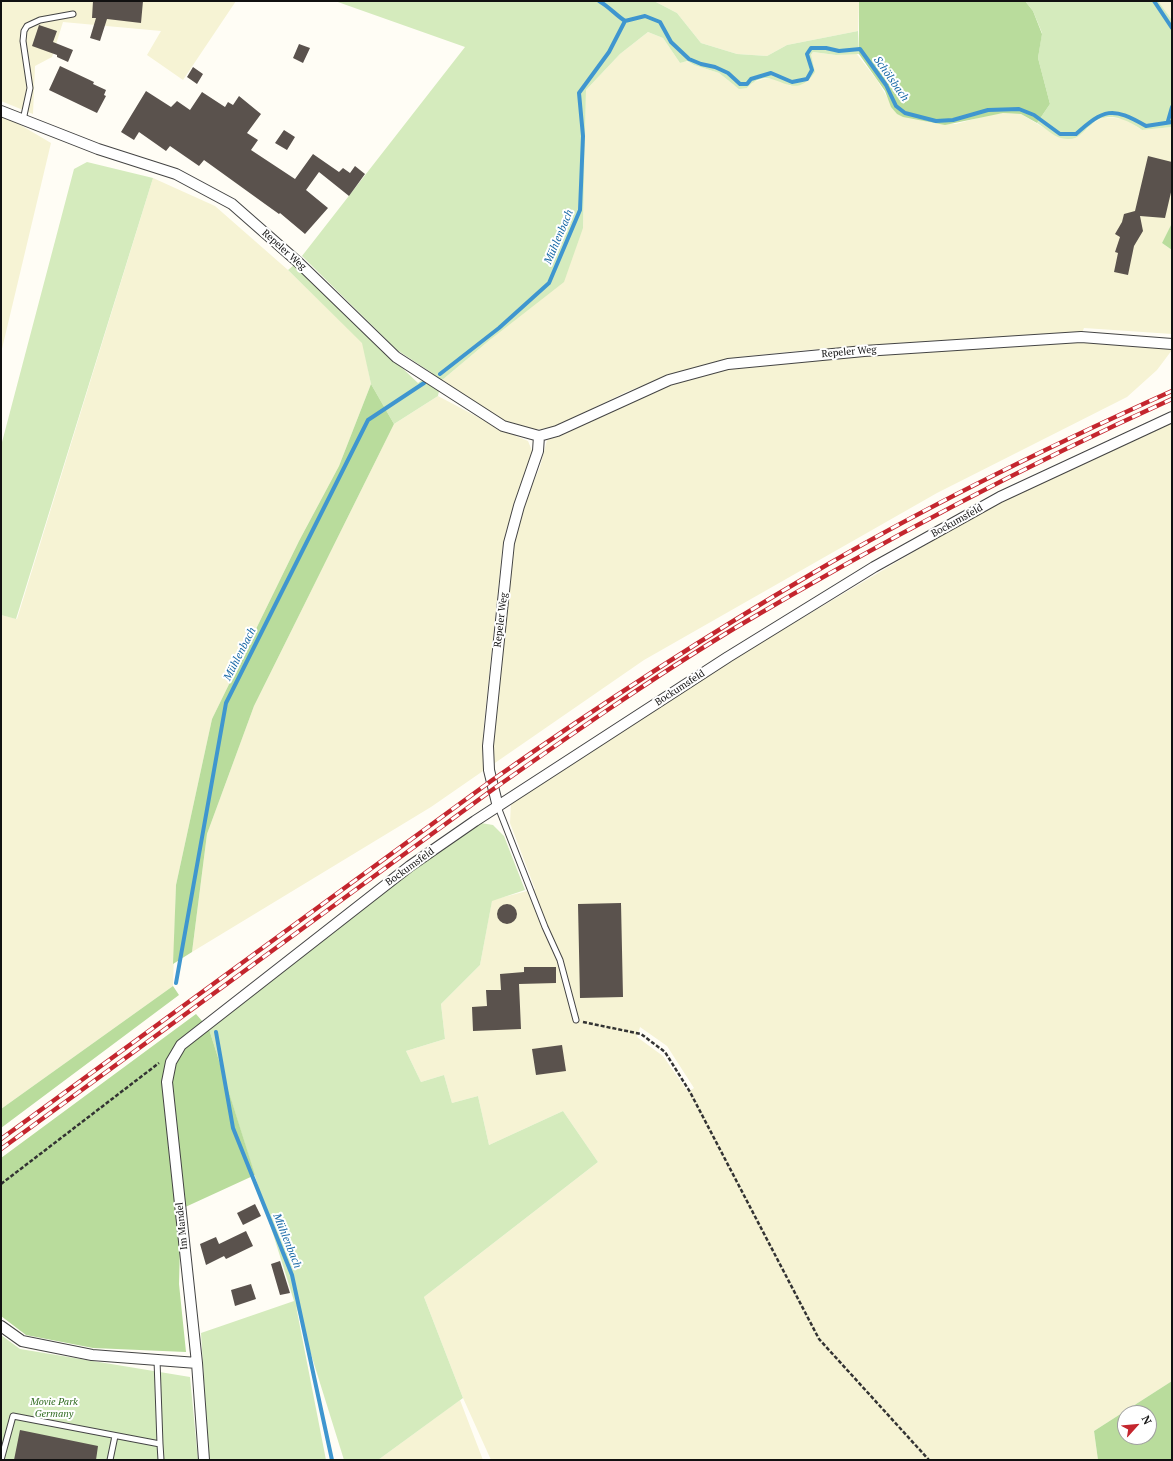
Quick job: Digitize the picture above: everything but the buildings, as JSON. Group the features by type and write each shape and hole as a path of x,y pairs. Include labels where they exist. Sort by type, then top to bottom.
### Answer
{"street":[{"name":"Repeler Weg","path":"1,111 98,149 176,174 232,204 298,262 396,357 503,426 539,436 557,431 669,380 728,364 864,351 1081,337 1172,344"},
{"name":"Bockumsfeld","path":"222,1015 410,866 475,821 721,661 874,567 1000,497 1172,418"},
{"name":"Repeler Weg","path":"498,807 489,770 488,746 509,543 519,506 538,451 539,436"},
{"name":"Im Mandel","path":"204,1460 197,1363 167,1082 171,1062 182,1045 222,1015"},
{"path":"1,1326 22,1341 92,1356 197,1363"}],"lane":[{"path":"23,120 30,88 23,41 24,31 27,26 40,20 73,14"},
{"path":"498,807 545,927 560,960 576,1020"},
{"path":"157,1360 161,1460"},
{"path":"2,1460 13,1416 160,1444"},
{"path":"110,1460 115,1436"}],"path":[{"path":"576,1020 641,1034 665,1052 690,1092 819,1339 929,1460"},
{"path":"1,1184 163,1060"}],"shaded area":[{"path":"1,1 236,1 183,80 147,55 161,31 63,22 52,57 35,66 33,114 1,101"},
{"path":"654,1 859,1 858,31 787,45 767,56 737,54 701,43 677,13"},
{"path":"1158,1 1172,1 1172,20"},
{"path":"648,32 663,38 680,63 686,61 719,73 734,85 747,88 753,82 763,79 776,79 791,86 813,52 836,55 856,53 877,80 897,114 933,123 956,124 988,115 1003,113 1021,114 1059,137 1087,129 1091,124 1104,117 1125,119 1142,130 1172,127 1172,223 1162,243 1172,250 1172,334 1084,328 1082,333 807,350 740,357 671,375 626,392 557,426 541,429 525,429 505,421 441,381 491,339 583,228 586,90 620,54"},
{"path":"1,116 12,120 51,143 1,353"},
{"path":"153,178 215,206 288,270 363,343 371,384 339,466 299,541 212,719 176,885 173,986 1,1109 1,615 17,619"},
{"path":"1076,341 1168,347 1172,350 1157,370 1127,397 937,493 644,660 492,765 492,750 513,541 522,508 540,467 547,440 675,382 711,372 761,364"},
{"path":"438,396 504,431 528,441 533,453 506,531 502,552 483,734 483,771 431,807 192,952 207,834 254,706 394,424"},
{"path":"1172,420 1172,1381 1135,1405 1117,1405 1117,1416 1094,1431 1098,1460 491,1460 463,1398 424,1297 598,1162 563,1111 489,1145 478,1096 452,1103 444,1075 421,1082 406,1051 445,1039 441,1004 480,965 492,900 535,889 510,823 511,802 730,661 1001,500","holes":["640,1027 667,1046 694,1088 688,1092 663,1056 637,1037"]},
{"path":"460,1400 483,1460 378,1460"}],"green space":[{"path":"335,1 654,1 677,13 701,43 737,54 767,56 787,45 858,31 859,54 836,55 813,52 811,55 815,72 806,82 798,86 766,78 757,80 747,88 739,89 719,73 694,65 687,61 680,63 663,38 648,32 620,54 586,90 583,228 564,282 491,339 441,381 438,396 394,424 371,384 362,343 288,270 294,265 418,383 432,373 397,350 302,256 465,47"},
{"path":"859,1 1025,1 1033,11 1042,34 1038,58 1050,104 1037,123 1021,114 1003,113 945,125 903,117 897,114 891,107 885,91 859,54"},
{"path":"1025,1 1158,1 1172,20 1172,127 1142,130 1124,120 1111,117 1098,120 1076,138 1067,139 1055,135 1037,123 1050,104 1038,58 1042,33 1033,11"},
{"path":"87,162 153,178 16,619 1,615 1,446 74,169"},
{"path":"1172,223 1172,250 1162,243"},
{"path":"371,384 394,424 254,706 207,834 192,952 173,964 176,885 212,719 299,541 339,466"},
{"path":"481,823 493,825 504,836 525,890 492,901 480,965 441,1004 445,1039 406,1051 421,1082 444,1075 452,1103 478,1096 489,1145 563,1111 598,1162 424,1297 463,1398 378,1460 344,1460 296,1306 326,1460 209,1460 201,1333 294,1301 209,1029 348,919 470,827"},
{"path":"173,986 179,995 1,1128 1,1109"},
{"path":"196,1014 209,1029 255,1175 181,1209 179,1284 186,1352 93,1348 26,1335 1,1316 1,1158"},
{"name":"Movie Park Germany","path":"1,1335 20,1349 190,1377 198,1460 1,1460"},
{"path":"1172,1381 1172,1460 1098,1460 1094,1431 1117,1416 1117,1445 1157,1445 1157,1405 1135,1405"}],"waterway":[{"name":"Schölsbach","path":"599,1 625,21 645,16 660,22 671,42 689,59 701,64 715,67 728,73 740,84 747,84 751,79 771,73 792,82 807,79 812,70 807,54 811,48 826,48 839,51 860,49 886,85 896,106 905,113 936,121 953,120 988,110 1019,109 1034,115 1060,134 1076,134 1094,119 1109,113 1125,115 1146,126 1172,122"},
{"path":"1154,1 1172,28"},
{"name":"Mühlenbach","path":"440,374 499,328 549,283 580,210 583,136 579,93 609,52 625,21"},
{"path":"1168,121 1172,107"},
{"name":"Mühlenbach","path":"176,983 226,703 368,420 424,383"},
{"name":"Mühlenbach","path":"216,1032 233,1128 292,1275 332,1460"}],"railway":[{"path":"1,1139 491,781 609,700 690,648 856,548 945,500 1035,455 1172,391"},
{"path":"1,1149 492,790 643,686 735,628 842,566 1005,479 1172,399"}]}
